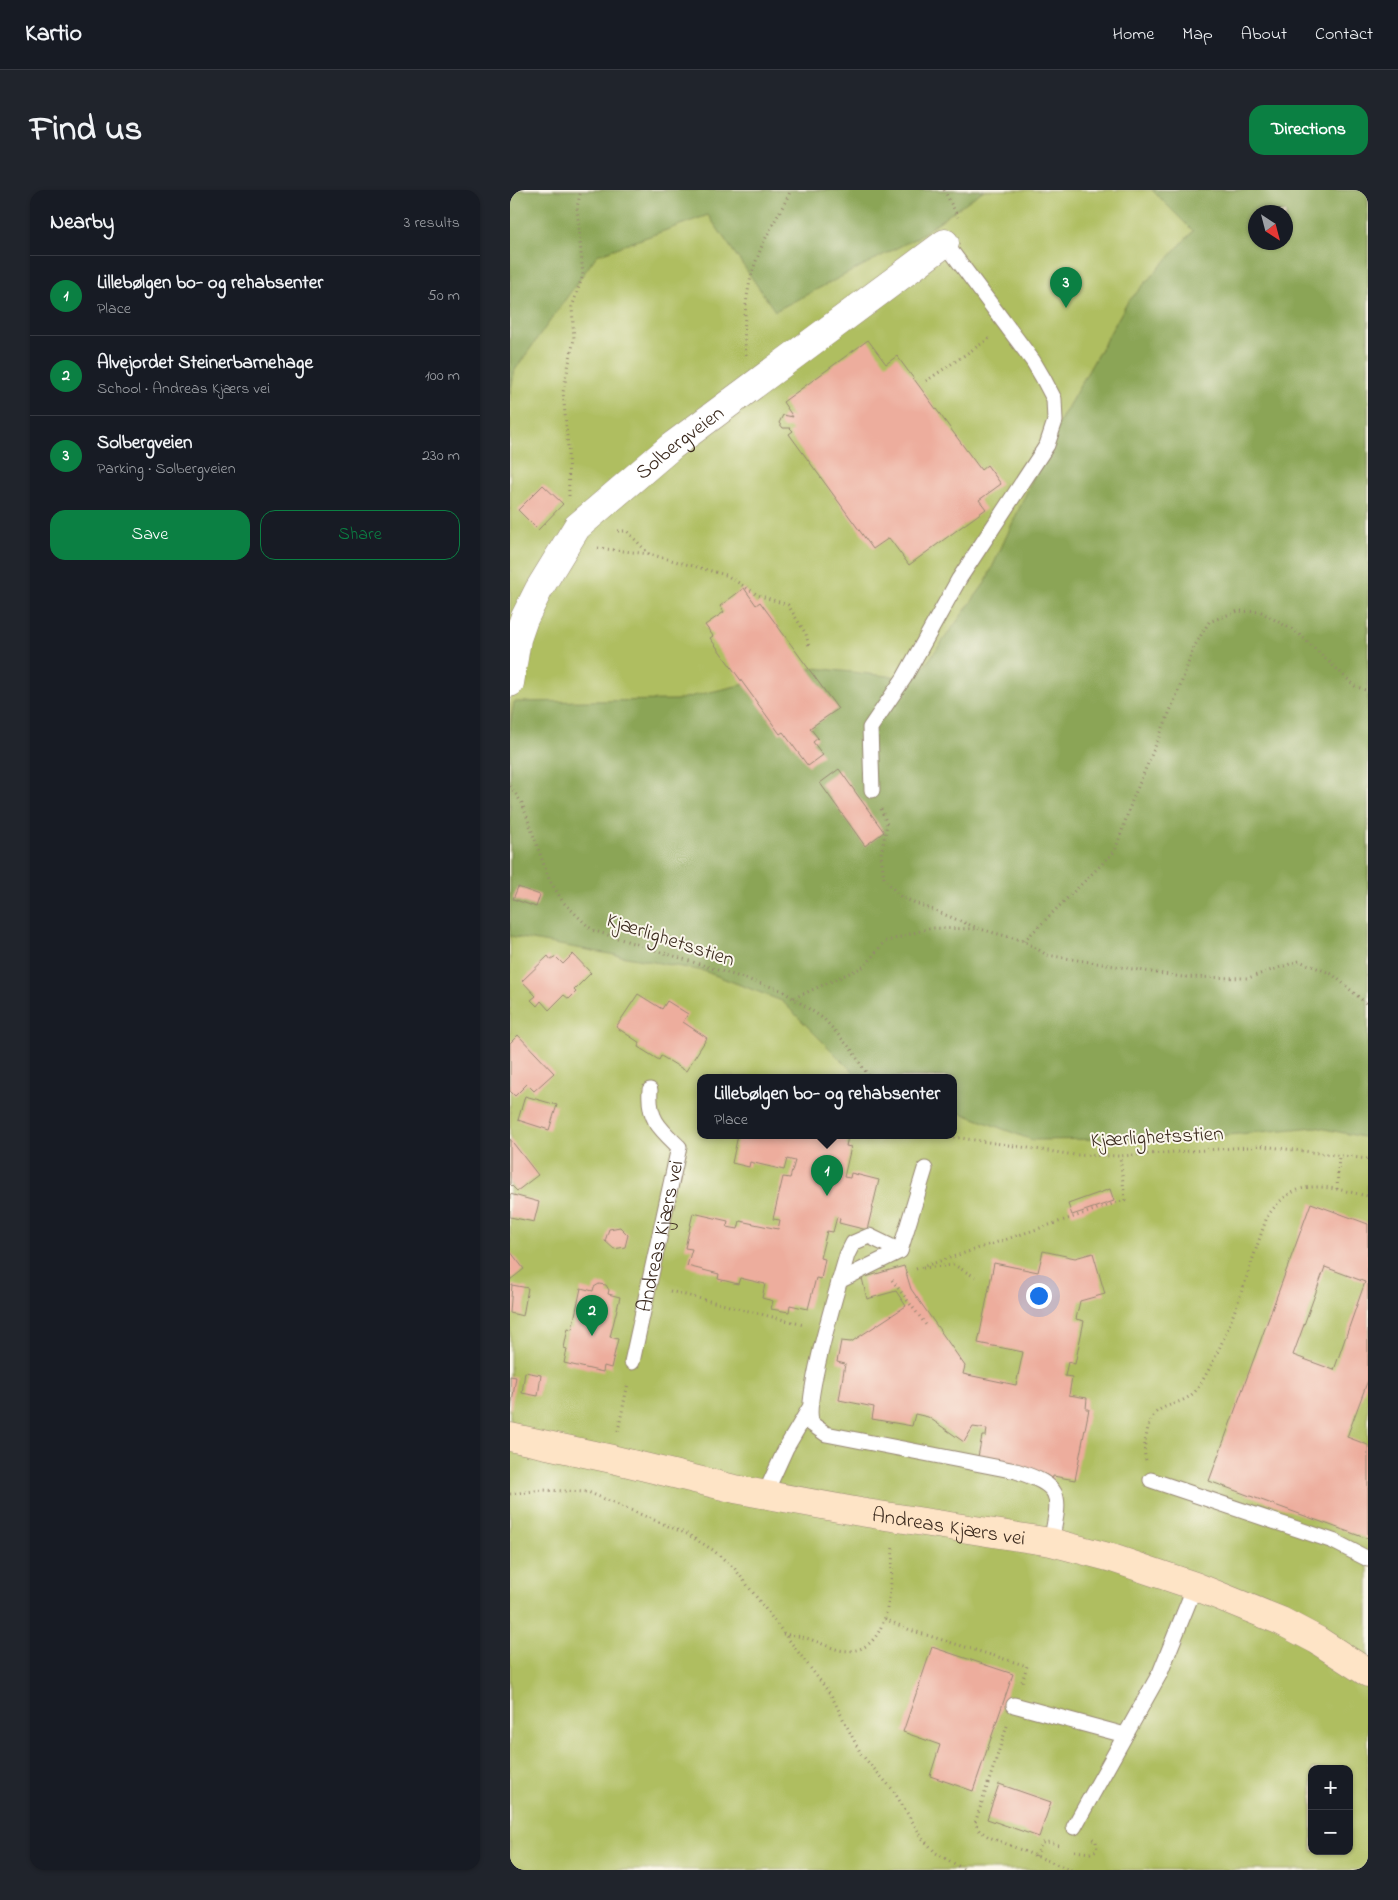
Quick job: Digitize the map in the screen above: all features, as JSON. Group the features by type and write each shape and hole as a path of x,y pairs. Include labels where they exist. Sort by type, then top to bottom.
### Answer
{"street":[{"name":"Solbergveien","path":"510,683 513,638 539,589 585,537 637,473 944,243"},
{"name":"Andreas Kjærs vei","path":"510,1437 612,1458 734,1489 895,1518 1051,1542 1112,1558 1196,1586 1281,1621 1317,1640 1368,1673"}],"lane":[{"name":"Solbergveien","path":"872,790 870,728 904,678 959,579 1047,445 1055,421 1054,399 1043,378 1007,326 944,243"},
{"name":"Andreas Kjærs vei","path":"632,1362 650,1286 678,1147 658,1128 649,1108 650,1090"},
{"path":"839,1281 900,1252 925,1169"},
{"path":"765,1494 786,1448 809,1408 839,1281 853,1243 868,1236 900,1252"},
{"path":"809,1408 812,1424 826,1434 1016,1470 1039,1478 1052,1488 1058,1500 1051,1542"},
{"path":"1151,1480 1333,1542 1368,1559"},
{"path":"1074,1827 1160,1673 1196,1586"},
{"path":"1014,1705 1125,1735"}],"path":[{"path":"581,190 577,207 583,275 572,307 574,339 563,392 568,447 570,511 585,537 726,575 758,595 788,605 806,634 809,647"},
{"path":"751,388 744,340 749,292 758,256 791,190"},
{"path":"944,190 960,221"},
{"path":"926,381 1007,326"},
{"path":"617,531 627,531 648,554"},
{"path":"1024,941 1115,851 1132,801 1178,692 1194,647 1209,622 1238,611 1261,612 1298,633 1354,686 1368,691"},
{"name":"Kjærlighetsstien","path":"510,786 522,803 554,886 563,902 592,930 781,990 824,1019 851,1049 867,1074"},
{"path":"872,790 887,824 881,854 884,879 901,897 980,929 1024,941 1047,954 1182,977 1248,978 1299,961 1332,974 1368,1005"},
{"path":"794,999 865,966 884,942 930,928 980,929"},
{"name":"Kjærlighetsstien","path":"957,1138 1076,1155 1120,1156 1262,1146 1368,1159"},
{"path":"916,1269 1124,1200 1120,1156"},
{"path":"1337,1189 1339,1156"},
{"path":"1151,1480 1144,1448 1148,1428 1154,1413 1163,1406 1186,1399 1198,1388 1218,1352 1267,1217 1273,1208 1297,1189 1311,1185 1368,1196"},
{"path":"900,1252 916,1269"},
{"path":"880,1263 926,1325"},
{"path":"916,1269 954,1266 975,1277"},
{"path":"650,1286 827,1330"},
{"path":"612,1458 632,1362"},
{"path":"510,1494 542,1490 588,1492 687,1534 713,1550 735,1569 831,1695 861,1754 893,1790 924,1839 936,1853 965,1870"},
{"path":"783,1634 805,1638 838,1650 854,1651 868,1646 877,1635 885,1619 895,1518"},
{"path":"885,1619 910,1630 1027,1666 975,1823 979,1830 989,1836 1071,1870"}],"green space":[{"path":"510,190 1368,190 1368,1870 510,1870"},
{"path":"510,190 984,190 916,238 775,311 708,215 597,255 515,370 510,394"},
{"path":"1152,190 1368,190 1368,1138 1315,1127 1194,1138 1032,1140 957,1112 957,1074 855,1074 782,1001 704,971 510,936 510,726 514,702 676,700 814,668 915,679 985,583 1057,426 1127,303 1193,231"}],"building":[{"path":"868,340 886,364 897,356 981,470 987,465 1001,484 979,500 986,509 909,565 889,538 873,549 789,434 793,431 790,428 783,428 779,423 783,415 793,417 783,402"},
{"path":"543,485 563,504 538,530 518,510"},
{"path":"744,588 756,605 760,602 838,709 810,728 818,738 813,742 823,755 808,766 783,732 780,734 710,638 713,636 705,625 724,612 720,606"},
{"path":"839,769 884,832 865,846 820,783"},
{"path":"518,887 540,895 536,907 513,899"},
{"path":"573,954 591,973 574,990 576,992 569,999 564,995 549,1010 541,1001 537,1006 531,1000 536,996 522,981 548,956 551,960 556,957 563,964"},
{"path":"638,994 662,1009 667,1001 688,1014 683,1022 707,1038 686,1071 661,1056 659,1060 638,1047 640,1043 616,1027"},
{"path":"518,1035 554,1073 534,1091 527,1084 515,1096 510,1091 510,1043"},
{"path":"525,1096 557,1105 549,1130 518,1120"},
{"path":"510,1139 538,1175 517,1191 510,1184"},
{"path":"737,1139 848,1139 846,1146 851,1147 844,1177 850,1178 851,1173 879,1180 867,1230 839,1223 840,1218 837,1217 833,1232 827,1231 820,1258 825,1259 821,1279 816,1278 808,1309 790,1305 789,1312 771,1309 773,1301 762,1298 765,1284 740,1278 738,1284 718,1279 719,1274 687,1266 692,1249 685,1248 693,1213 728,1221 727,1227 738,1229 740,1221 778,1229 780,1220 773,1219 783,1177 790,1178 795,1161 787,1159 784,1170 750,1162 749,1167 732,1163"},
{"path":"1110,1189 1114,1201 1072,1215 1068,1204"},
{"path":"510,1194 539,1202 534,1222 510,1217"},
{"path":"1311,1203 1368,1224 1368,1380 1347,1437 1368,1445 1368,1539 1209,1481","holes":["1325,1267 1365,1282 1334,1370 1293,1355"]},
{"path":"620,1227 628,1235 625,1247 614,1249 605,1241 609,1229"},
{"path":"510,1251 524,1269 510,1280"},
{"path":"1043,1251 1075,1258 1093,1253 1105,1294 1080,1301 1076,1319 1084,1321 1075,1364 1068,1362 1065,1376 1072,1377 1069,1395 1087,1398 1086,1409 1089,1409 1075,1480 1053,1476 1052,1482 976,1467 982,1436 986,1436 987,1429 973,1427 964,1442 928,1417 915,1414 912,1426 872,1419 874,1407 839,1400 845,1364 837,1362 841,1341 851,1342 906,1306 896,1291 867,1299 862,1278 904,1266 911,1289 965,1366 963,1374 1016,1385 1023,1352 978,1343 994,1263 1038,1272"},
{"path":"599,1284 606,1285 609,1290 608,1294 620,1297 610,1337 618,1339 611,1368 604,1366 603,1372 564,1363 567,1349 564,1348 568,1328 572,1329 581,1288 593,1291 594,1287"},
{"path":"512,1285 528,1288 523,1316 510,1313"},
{"path":"525,1372 541,1375 538,1396 522,1393"},
{"path":"510,1376 516,1377 511,1409 510,1409"},
{"path":"932,1647 1013,1674 973,1791 930,1776 940,1745 903,1732"},
{"path":"999,1784 1051,1802 1039,1837 987,1819"}],"place":[{"name":"Solbergveien","path":"1066,308"},
{"name":"Lillebølgen bo- og rehabsenter","path":"827,1196"},
{"name":"Alvejordet Steinerbarnehage","path":"592,1336"}]}
